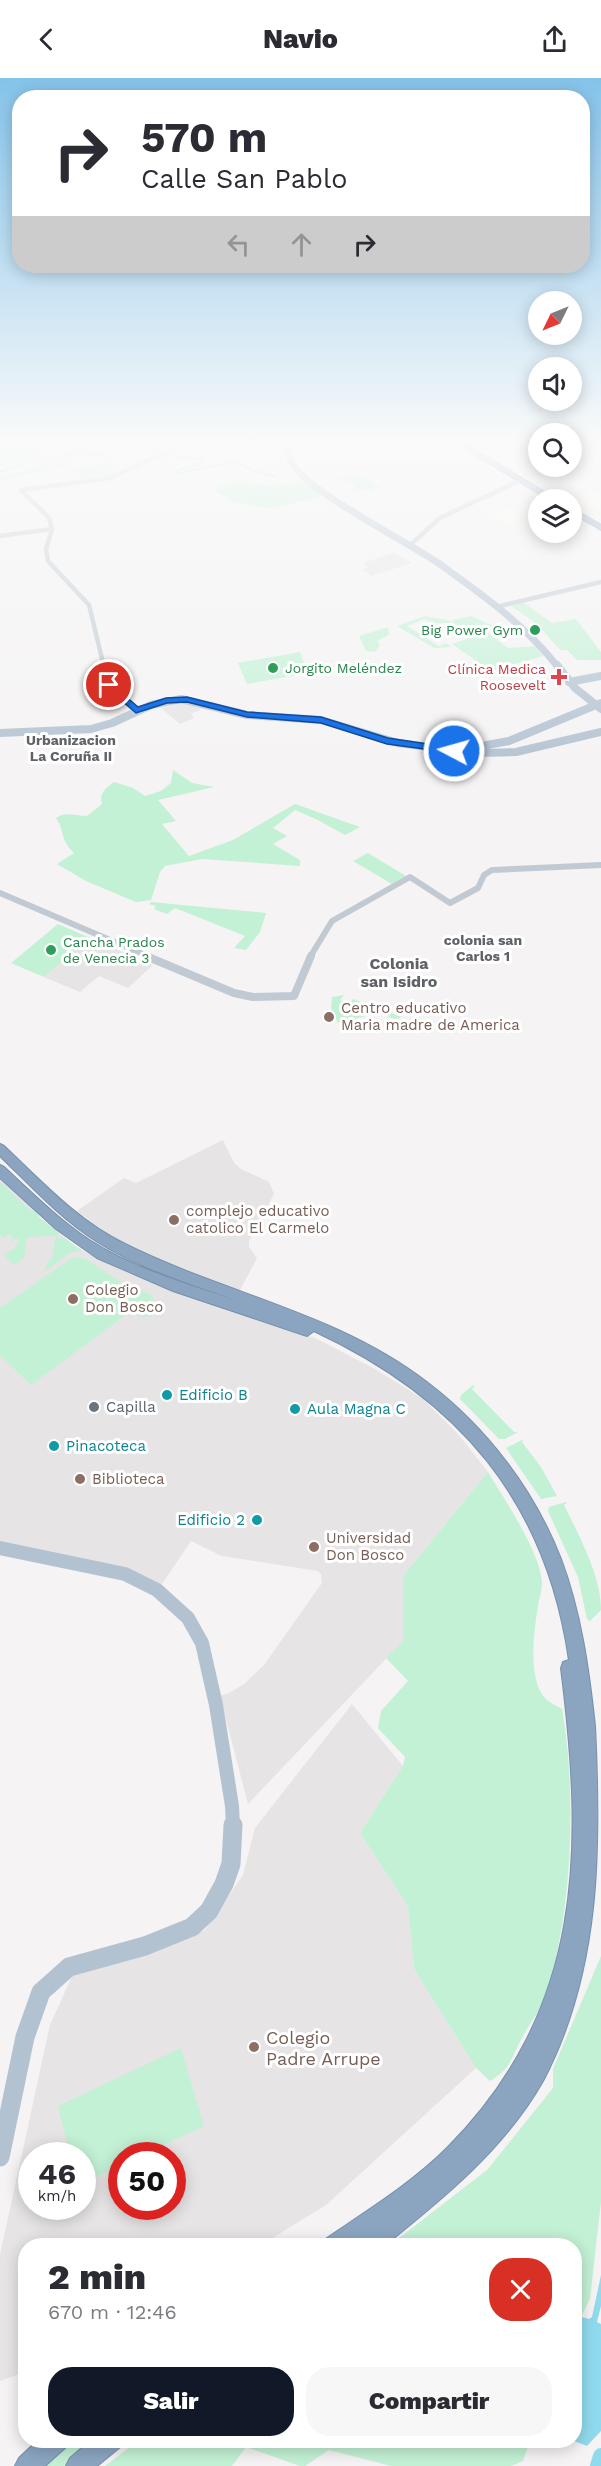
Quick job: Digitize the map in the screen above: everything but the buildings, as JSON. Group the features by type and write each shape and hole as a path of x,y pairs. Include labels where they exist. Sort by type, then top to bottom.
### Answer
{"highway":[{"path":"5,1164 60,1226 121,1264 185,1290 323,1337 361,1355 405,1382 457,1427 493,1468 528,1524 552,1587 561,1619 570,1675 578,1742 583,1835 580,1899 572,1947 565,1970 545,2022 526,2061 506,2094 470,2139 418,2186 346,2238"},
{"path":"5,1164 74,1218 120,1247 180,1274 314,1323 354,1342 402,1371 452,1411 485,1445 518,1491 553,1560 571,1621 582,1689 590,1770 594,1838 593,1877 589,1918 580,1959 565,2009 550,2046 506,2119 455,2174 376,2238"},
{"path":"27,2466 48,2448"},
{"path":"78,2466 101,2448"}],"main road":[{"path":"424,554 439,563 496,606 534,638 569,682 599,706"},
{"path":"569,682 599,676"},
{"path":"0,733 91,729 112,723 166,700 187,699 247,715 321,720 387,741 454,751 516,752 601,732"},
{"path":"476,750 509,741 599,706"},
{"path":"0,1548 125,1574 157,1590 188,1618 202,1643 216,1705 233,1831 229,1874 201,1920 178,1934 69,1967 41,1992 34,2007 26,2037 0,2157"}],"street":[{"path":"47,554 48,561 86,600 109,685 136,711"},
{"path":"496,606 601,582"},
{"path":"0,894 234,993 253,997 294,996 324,933 338,918 410,877 450,903 478,888 484,876 492,870 601,865"}],"shaded area":[{"path":"397,554 412,563 371,576 362,570 368,567 363,563"},
{"path":"188,702 202,706 199,711 191,713 194,718 180,724 161,708"},
{"path":"90,938 153,965 128,988 99,976 80,992 44,977"},
{"name":"complejo educativo catolico El Carmelo","path":"223,1140 234,1163 241,1169 269,1182 274,1194 249,1241 249,1247 257,1258 239,1292 182,1272 116,1240 77,1211 124,1178 136,1183"},
{"name":"Universidad Don Bosco","path":"0,1177 35,1208 39,1217 74,1245 97,1259 228,1311 315,1338 377,1370 423,1399 458,1434 488,1472 403,1576 403,1641 248,1804 220,1696 244,1684 264,1665 322,1583 321,1574 318,1571 222,1556 191,1541 160,1587 0,1545"},
{"name":"Colegio Padre Arrupe","path":"352,1704 403,1766 360,1833 408,1906 414,1969 476,2068 326,2205 272,2238 18,2238 18,2375 0,2381 0,2255 18,2172 18,2220 96,2220 96,2142 25,2142 50,2025 75,1970 144,1956 205,1930 243,1875 255,1828"}],"green space":[{"path":"523,602 552,623 576,619 601,652 601,660 577,660 567,650 560,650 538,625 510,605"},
{"path":"425,616 451,621 450,623 435,623 424,619 407,626 439,646 446,643 451,647 434,648 397,626"},
{"path":"471,616 493,626 467,633 451,623 453,620"},
{"path":"388,627 389,635 377,641 380,645 375,652 366,651 359,636"},
{"path":"487,632 508,648 535,646 543,656 491,671 452,644"},
{"name":"Jorgito Meléndez","path":"300,652 308,673 247,684 238,663"},
{"path":"173,770 192,783 214,787 158,800 176,821 162,824 189,856 233,840 295,804 360,827 345,835 295,810 273,828 287,836 273,844 300,860 300,866 202,859 165,866 160,872 151,900 136,902 86,881 57,864 74,853 67,844 56,818 67,814 87,816 102,804 102,794 114,782 133,788 145,796 161,791 171,783"},
{"path":"368,853 406,876 392,884 353,861"},
{"path":"151,902 266,913 260,932 246,950 234,948 245,936 175,908 167,914 154,909 156,906 149,904"},
{"name":"Cancha Prados de Venecia 3","path":"58,924 90,938 44,977 11,963"},
{"path":"344,995 340,1000 349,1004 353,999 402,1017 395,1019 378,1013 338,1023 331,1008 332,997"},
{"path":"0,1182 32,1212 35,1208 39,1217 58,1232 58,1239 62,1237 82,1251 71,1252 44,1272 48,1262 52,1259 56,1236 27,1237 24,1258 14,1265 4,1255 16,1247 19,1240 17,1238 9,1243 13,1238 9,1234 3,1238 0,1235"},
{"name":"Colegio Don Bosco","path":"72,1258 88,1260 120,1282 150,1294 154,1298 152,1317 137,1316 137,1313 131,1311 31,1385 0,1355 0,1308"},
{"path":"473,1385 475,1386 472,1389 514,1432 518,1432 505,1439 499,1439 460,1399 461,1395"},
{"path":"524,1439 522,1442 541,1467 557,1496 541,1499 506,1448"},
{"path":"488,1472 521,1526 540,1571 542,1586 535,1628 534,1668 540,1691 548,1700 562,1709 570,1779 566,1897 552,1971 542,2003 510,2063 490,2081 476,2068 414,1969 408,1906 360,1833 403,1766 405,1757 378,1728 381,1711 408,1681 386,1658 403,1641 403,1576"},
{"path":"566,1502 564,1505 588,1556 600,1597 601,1610 590,1621 587,1619 578,1577 548,1511 549,1507"},
{"path":"601,1956 601,2202 590,2299 582,2315 582,2238 399,2238 487,2170 553,2088 553,2069"},
{"path":"181,2048 204,2126 170,2142 108,2142 108,2171 96,2177 96,2142 67,2142 58,2106"},
{"path":"60,2448 92,2448 69,2466 38,2466"},
{"path":"129,2448 245,2448 232,2466 105,2466"},
{"path":"249,2448 528,2448 523,2461 511,2466 391,2466 329,2450 305,2466"}],"water":[{"path":"601,2275 601,2306 597,2322 601,2324 601,2431 587,2446 582,2444 582,2317 589,2319 592,2317"}],"waterway":[{"path":"598,2466 601,2456"}],"place":[{"name":"Big Power Gym","path":"535,630"},
{"name":"Jorgito Meléndez","path":"273,668"},
{"name":"Clínica Medica Roosevelt","path":"559,677"},
{"name":"Cancha Prados de Venecia 3","path":"51,950"},
{"name":"Centro educativo Maria madre de America","path":"329,1017"},
{"name":"complejo educativo catolico El Carmelo","path":"174,1220"},
{"name":"Colegio Don Bosco","path":"73,1299"},
{"name":"Edificio B","path":"167,1395"},
{"name":"Capilla","path":"94,1407"},
{"name":"Aula Magna C","path":"295,1409"},
{"name":"Pinacoteca","path":"54,1446"},
{"name":"Biblioteca","path":"80,1479"},
{"name":"Edificio 2","path":"257,1520"},
{"name":"Universidad Don Bosco","path":"314,1547"},
{"name":"Colegio Padre Arrupe","path":"254,2047"}],"district":[{"name":"Urbanizacion La Coruña II","path":"71,748"},
{"name":"colonia san Carlos 1","path":"483,948"},
{"name":"Colonia san Isidro","path":"399,972"}],"route":[{"path":"109,685 136,711 166,700 187,699 247,715 321,720 387,741 454,751"}]}
